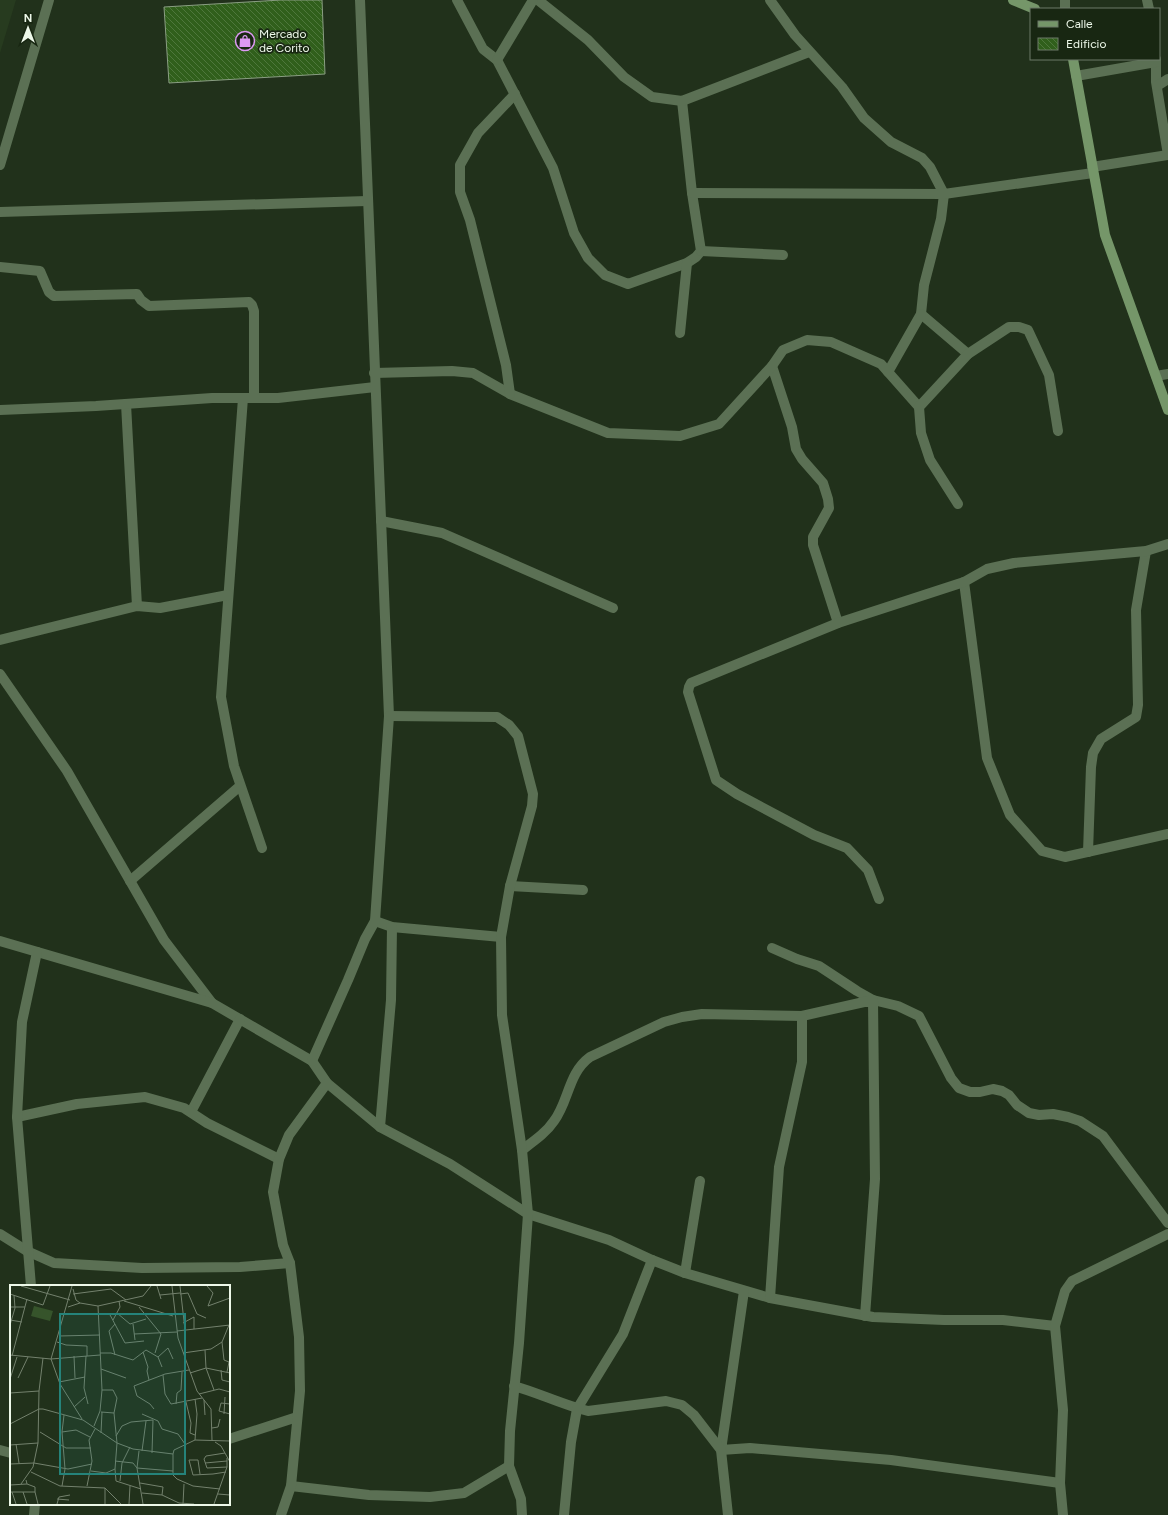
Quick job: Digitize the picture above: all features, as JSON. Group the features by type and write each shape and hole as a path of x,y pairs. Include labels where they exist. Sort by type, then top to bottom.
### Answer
{"street":[{"path":"0,165 49,0"},
{"path":"312,1061 365,938 375,921 389,716 360,0"},
{"path":"457,0 483,49 497,60 553,168 574,232 588,258 605,275 628,284 687,263 696,257 701,251 692,193 682,101"},
{"path":"497,60 533,0"},
{"path":"538,0 588,40 624,77 652,97 682,101 809,52"},
{"path":"770,0 809,52 842,87 864,118 890,142 922,158 930,167 944,194 941,219 924,285 921,314 888,372"},
{"path":"1013,0 1033,8"},
{"path":"1072,60 1105,235 1168,410"},
{"path":"692,193 838,195 944,194 1093,170 1168,155 1157,86 1156,60 1076,76"},
{"path":"1157,86 1168,79"},
{"path":"510,394 506,365 470,220 460,192 460,165 478,133 515,94"},
{"path":"0,212 368,201"},
{"path":"701,251 783,255"},
{"path":"680,333 687,263"},
{"path":"0,267 40,270 49,292 54,296 137,294 141,300 149,306 249,302 252,305 254,311 248,398 228,595 221,697 234,766 262,848"},
{"path":"921,314 968,354"},
{"path":"919,407 968,354 1009,327 1019,327 1028,330 1049,375 1058,431"},
{"path":"374,373 452,371 473,373 510,394 608,433 680,436 719,424 772,366 783,350 807,340 831,342 881,364 919,407 921,433 930,460 958,504"},
{"path":"772,366 792,427 796,449 802,459 824,483 829,508 813,537 813,545 838,623"},
{"path":"1156,376 1168,374"},
{"path":"0,410 212,398 278,398 375,387"},
{"path":"126,404 137,606"},
{"path":"381,521 442,533 613,608"},
{"path":"879,899 868,870 847,848 814,835 737,794 716,780 688,692 691,683 838,623 964,582 987,569 1014,563 1146,551 1168,544"},
{"path":"1088,852 1091,767 1093,752 1101,739 1136,718 1138,705 1136,610 1146,551"},
{"path":"964,582 987,758 1010,815 1042,852 1066,857 1168,834"},
{"path":"0,640 137,606 160,608 228,595"},
{"path":"0,674 66,771 164,940 212,1003"},
{"path":"389,716 497,717 509,725 518,736 533,794 532,806 510,886 501,937 502,1016 522,1150 528,1214 519,1343 510,1432 509,1466 521,1499 522,1515"},
{"path":"130,881 240,786"},
{"path":"510,886 583,890"},
{"path":"375,921 392,927 501,937"},
{"path":"380,1127 391,1000 392,927"},
{"path":"0,941 212,1003 312,1061 327,1083 380,1127 450,1164 528,1214 609,1240 652,1260 685,1273 770,1298 865,1316 944,1320 1003,1320 1055,1326"},
{"path":"772,948 797,959 819,966 873,1000 898,1006 919,1016 951,1078 959,1088 970,1092 980,1092 993,1089 1002,1091 1009,1095 1017,1105 1028,1113 1039,1115 1053,1114 1068,1117 1080,1121 1103,1136 1168,1223"},
{"path":"30,1285 17,1116 22,1022 37,952"},
{"path":"522,1150 544,1133 555,1120 582,1063 590,1057 664,1022 702,1014 802,1016 873,1000"},
{"path":"865,1316 875,1179 873,1000"},
{"path":"770,1298 779,1167 802,1062 802,1016"},
{"path":"191,1112 240,1019"},
{"path":"281,1515 291,1486 300,1391 299,1337 290,1263 283,1245 272,1192 279,1159 289,1135 327,1083"},
{"path":"17,1116 77,1104 145,1098 184,1108 207,1123 279,1159"},
{"path":"685,1273 700,1181"},
{"path":"0,1234 27,1251 54,1263 142,1268 240,1267 290,1263"},
{"path":"1062,1515 1060,1483 1063,1410 1055,1326 1065,1291 1072,1281 1168,1234"},
{"path":"564,1515 571,1442 577,1409 623,1334 652,1260"},
{"path":"728,1515 721,1450 744,1291"},
{"path":"514,1386 532,1391 577,1409 588,1411 666,1401 682,1405 694,1415 721,1450"},
{"path":"230,1439 297,1417"},
{"path":"721,1450 750,1448 891,1460 1060,1483"},
{"path":"0,1450 10,1453"},
{"path":"291,1486 369,1495 430,1497 464,1493 509,1466"},
{"path":"34,1515 36,1505"}],"shaded area":[{"path":"0,0 16,0 0,53"}],"building":[{"name":"Mercado de Corito","path":"281,0 322,0 325,74 169,83 164,7"}],"place":[{"name":"Mercado de Corito","path":"245,41"}]}
